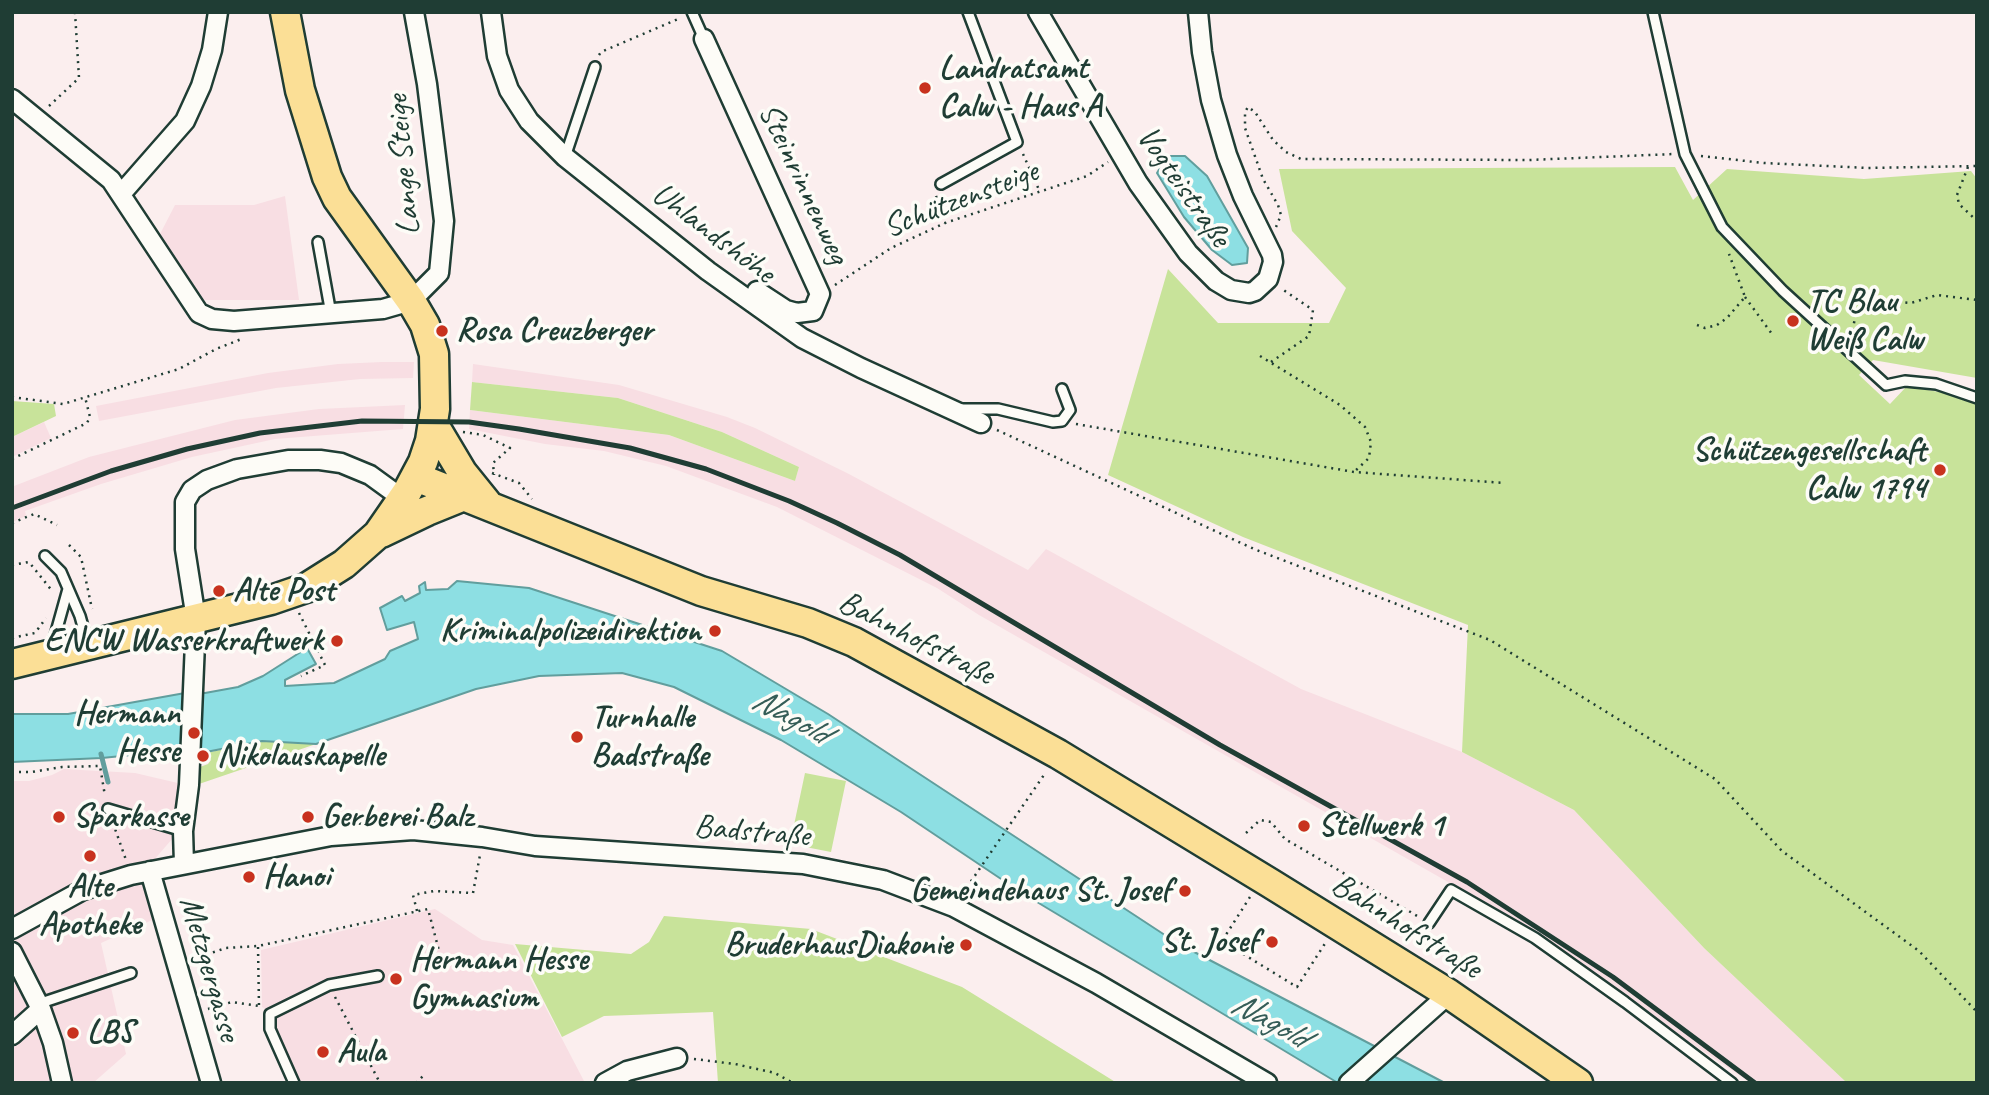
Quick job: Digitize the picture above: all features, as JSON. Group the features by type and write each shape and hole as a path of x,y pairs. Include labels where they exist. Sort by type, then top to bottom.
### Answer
{"main road":[{"path":"12,664 271,600 306,587 344,564 378,534 409,488 426,455 433,425 436,384 434,354 425,325 411,300 337,198 327,177 300,90 285,12"},
{"path":"378,534 427,511 477,501 433,425"},
{"name":"Bahnhofstraße","path":"409,488 477,501 701,591 808,623 854,642 1058,754 1449,994 1578,1083"}],"street":[{"path":"121,194 185,121 201,86 212,50 218,12"},
{"name":"Lange Steige","path":"411,300 439,273 444,221 427,84 414,12"},
{"name":"Uhlandshöhe","path":"492,12 497,56 509,90 529,121 565,157 708,271 802,338 981,423"},
{"name":"Vogteistraße","path":"1038,12 1120,154 1188,253 1216,281 1231,290 1249,293 1268,279 1273,262 1272,255 1243,196 1227,155 1211,100 1198,12"},
{"name":"Steinrinnenweg","path":"704,39 820,294 813,311 797,313 786,310 721,268 708,271"},
{"path":"12,99 111,180 199,313 212,319 234,320 383,309 411,300"},
{"path":"184,864 183,831 189,785 196,619 184,549 185,502 192,490 207,480 237,469 288,460 341,463 409,488"},
{"name":"Badstraße","path":"12,929 83,890 131,875 331,836 413,830 535,846 815,866 883,880 954,907 1096,983 1267,1083"},
{"name":"Metzgergasse","path":"150,872 211,1083"},
{"path":"12,952 39,1006 53,1043 62,1083"},
{"path":"1349,1083 1449,994"},
{"path":"12,1035 39,1006"},
{"path":"605,1083 627,1071 677,1058"}],"lane":[{"name":"Steinrinnenweg","path":"692,12 704,39"},
{"path":"937,186 1017,142 968,12"},
{"path":"1653,12 1685,154 1721,228 1783,291 1886,385 1905,381 1936,384 1977,398"},
{"path":"565,157 595,67"},
{"path":"318,242 331,314"},
{"path":"954,409 998,410 1062,422 1070,410 1062,389"},
{"path":"45,555 61,572 88,644"},
{"path":"50,656 68,587"},
{"path":"108,809 183,831"},
{"path":"1429,923 1451,890 1535,939 1625,1002 1731,1083"},
{"path":"39,1006 131,973"},
{"path":"294,1083 270,1029 270,1014 329,985 378,976"}],"path":[{"path":"49,106 79,78 75,12"},
{"path":"595,67 601,52 678,19"},
{"path":"971,77 996,63"},
{"path":"1280,218 1278,205 1263,180 1245,128 1245,112 1248,107 1255,112 1273,140 1286,152 1301,159 1529,160 1685,154 1764,163 1855,167 1977,166"},
{"path":"1017,142 1040,192"},
{"name":"Schützensteige","path":"820,294 891,248 945,223 1087,176 1120,154"},
{"path":"1968,167 1957,195 1959,204 1977,221"},
{"path":"937,186 945,223"},
{"path":"1721,228 1731,266 1745,297 1772,334"},
{"path":"1268,279 1313,310 1309,336 1270,362"},
{"path":"1848,350 1860,295 1864,292 1888,301 1912,303 1937,295 1977,300"},
{"path":"1697,326 1705,328 1717,325 1727,318 1745,297"},
{"path":"12,397 64,404 179,369 216,349 251,336"},
{"path":"1260,356 1340,405 1365,427 1371,442 1369,458 1354,472"},
{"path":"12,459 87,423 90,417 85,397"},
{"path":"1062,422 1354,472 1505,483"},
{"path":"981,423 1254,549 1490,640 1715,779 1783,851 1919,951 1977,1012"},
{"path":"461,432 483,435 510,448 494,463 494,475"},
{"path":"485,469 494,475 519,483 543,514 541,526"},
{"path":"12,523 34,514 57,525"},
{"path":"69,545 81,557 92,612"},
{"path":"12,565 29,562 53,590 53,598"},
{"path":"12,638 35,633 47,616"},
{"path":"301,676 325,665 308,630"},
{"path":"954,907 1058,754"},
{"path":"12,772 100,766 108,809 131,875"},
{"path":"1246,833 1260,820 1271,822 1285,839 1429,923"},
{"path":"417,911 413,895 435,891 473,893 478,866"},
{"path":"1262,879 1222,940 1297,987 1337,925"},
{"path":"177,965 226,948 258,946 428,909 443,966"},
{"path":"191,1014 232,1002 259,1007 258,946"},
{"path":"329,985 380,1083"},
{"path":"677,1058 734,1064 775,1073 793,1083"},
{"path":"416,1083 425,1073"}],"shaded area":[{"path":"285,196 299,300 195,300 158,238 175,205 254,205"},
{"path":"414,362 413,378 360,379 276,388 99,421 96,406 268,373 338,364"},
{"path":"473,364 619,385 755,428 847,473 1028,570 1046,549 1301,689 1462,752 1574,810 1704,948 1847,1083 1751,1083 1448,882 979,615 937,588 777,507 666,466 604,451 545,444 469,429 470,410 669,435 795,481 799,467 722,432 618,398 472,382"},
{"path":"405,405 403,429 275,439 192,457 101,484 25,511 26,516 12,522 14,486 89,457 235,420 319,409"},
{"path":"44,422 51,438 12,457 12,437"},
{"path":"64,769 135,773 182,784 173,838 153,861 168,913 101,943 126,1054 93,1083 12,1083 12,781 29,781"},
{"name":"Hermann Hesse Gymnasium","path":"435,909 482,940 513,945 584,1081 288,1083 267,1028 269,1012 262,1007 261,950"}],"green space":[{"path":"1675,167 1693,200 1727,169 1864,179 1971,171 1977,179 1977,378 1873,360 1859,375 1890,404 1907,386 1960,396 1977,404 1977,1083 1847,1083 1704,948 1574,810 1462,752 1468,625 1243,537 1108,475 1168,269 1218,323 1329,323 1346,288 1292,231 1279,169"},
{"path":"472,382 618,398 722,432 799,467 795,481 669,435 470,410"},
{"path":"12,401 54,404 56,416 12,437"},
{"path":"262,741 316,744 199,784 200,767 211,760 206,753"},
{"path":"805,773 846,781 831,852 790,844"},
{"path":"664,916 811,929 962,987 1117,1083 718,1083 713,1012 604,1016 562,1037 515,944 631,954 649,942"}],"water":[{"path":"1167,156 1185,156 1207,176 1248,248 1247,263 1232,265 1212,250 1184,217 1157,173"},
{"name":"Nagold","path":"457,581 529,588 722,651 828,714 1177,943 1445,1083 1338,1083 1022,893 901,812 781,740 674,687 622,673 539,676 476,689 316,744 262,741 206,752 180,750 102,758 12,762 12,714 68,714 185,693 205,693 238,687 263,676 307,648 316,664 285,680 285,686 334,683 385,659 390,651 418,639 414,622 387,630 380,608 402,596 405,601 420,593 419,586 425,582 426,590 448,589"}],"waterway":[{"path":"101,754 108,782"}],"railway":[{"path":"12,508 111,471 187,449 260,433 362,421 469,422 630,448 706,469 789,501 900,555 1220,745 1467,882 1613,977 1755,1083"}],"place":[{"name":"Landratsamt Calw - Haus A","path":"925,88"},
{"name":"TC Blau Weiß Calw","path":"1793,321"},
{"name":"Rosa Creuzberger","path":"442,331"},
{"name":"Schützengesellschaft Calw 1794","path":"1940,470"},
{"name":"Alte Post","path":"219,591"},
{"name":"Kriminalpolizeidirektion","path":"715,631"},
{"name":"ENCW Wasserkraftwerk","path":"337,641"},
{"name":"Hermann Hesse","path":"194,733"},
{"name":"Turnhalle Badstraße","path":"577,737"},
{"name":"Nikolauskapelle","path":"203,756"},
{"name":"Sparkasse","path":"59,817"},
{"name":"Gerberei Balz","path":"308,817"},
{"name":"Stellwerk 1","path":"1304,826"},
{"name":"Alte Apotheke","path":"90,856"},
{"name":"Hanoi","path":"249,877"},
{"name":"Gemeindehaus St. Josef","path":"1185,891"},
{"name":"St. Josef","path":"1272,942"},
{"name":"BruderhausDiakonie","path":"966,945"},
{"name":"Hermann Hesse Gymnasium","path":"396,979"},
{"name":"LBS","path":"73,1033"},
{"name":"Aula","path":"323,1052"}]}
